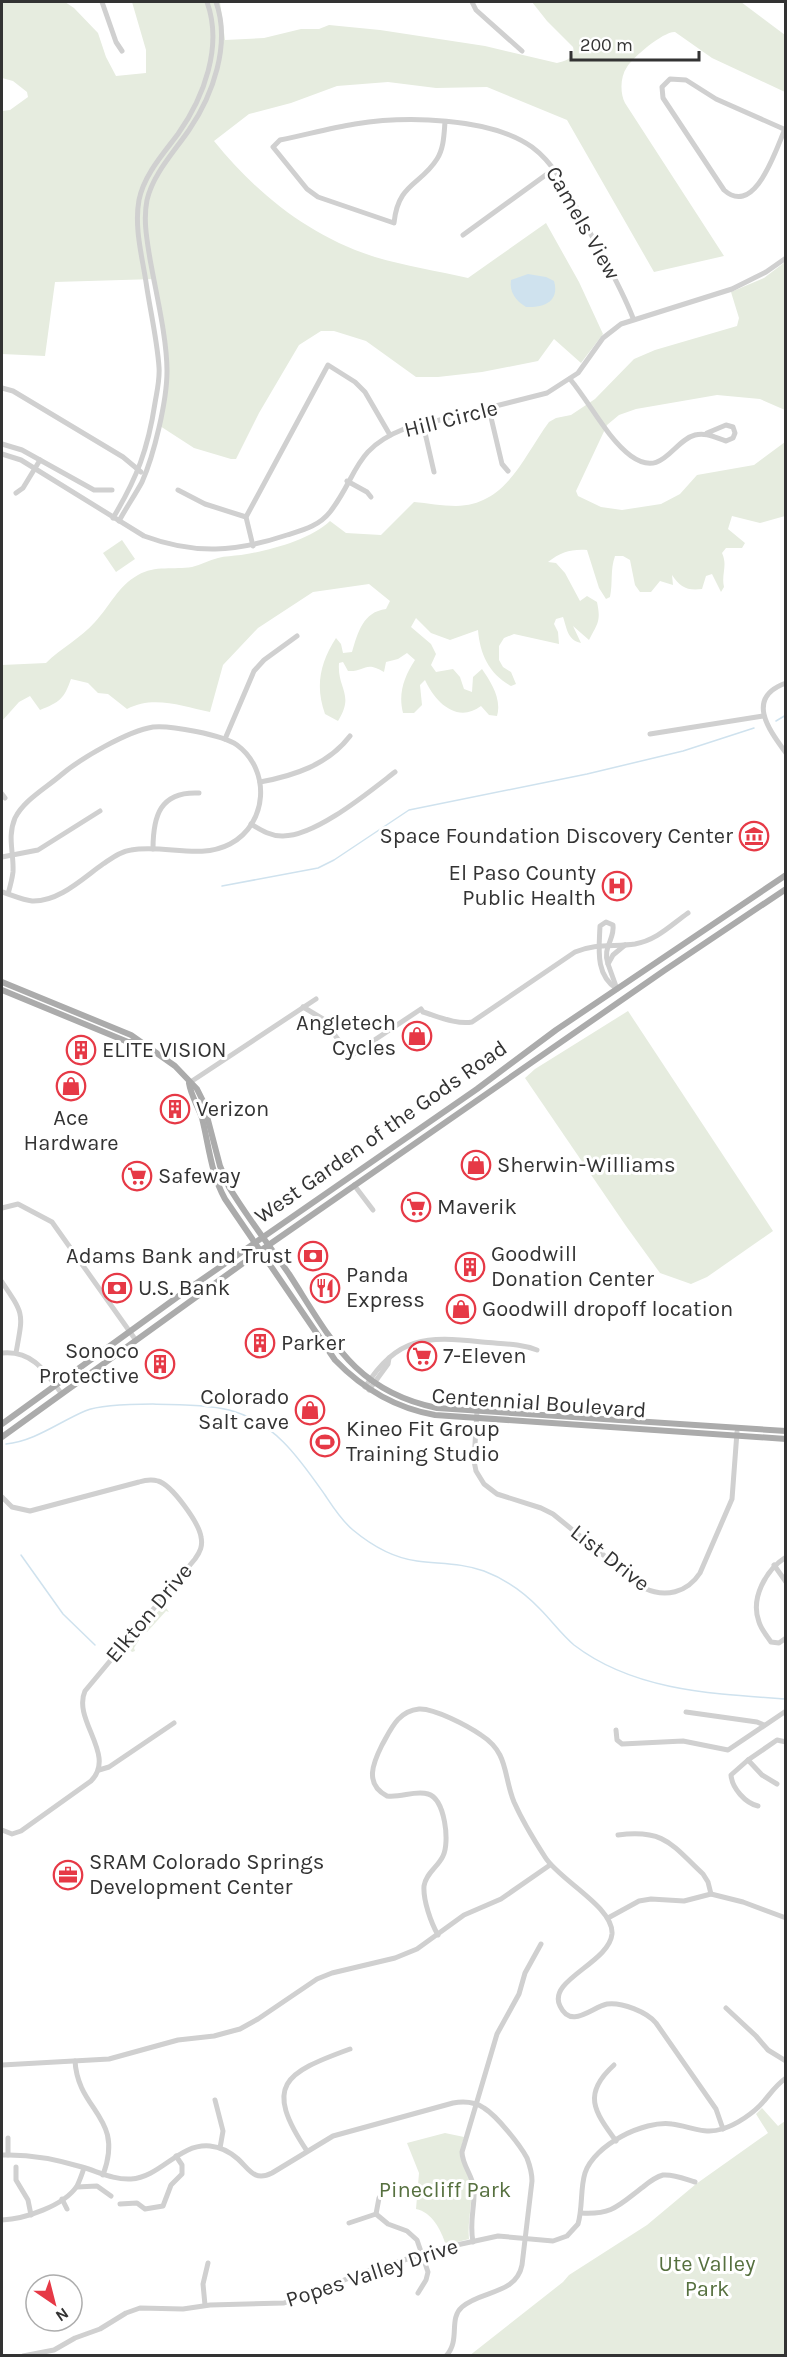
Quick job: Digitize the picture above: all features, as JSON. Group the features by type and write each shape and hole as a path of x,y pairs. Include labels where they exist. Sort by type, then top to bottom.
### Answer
{"main road":[{"name":"West Garden of the Gods Road","path":"2,1424 254,1242 477,1089 617,988 786,875"},
{"name":"West Garden of the Gods Road","path":"2,1437 268,1245 786,889"},
{"name":"Centennial Boulevard","path":"2,982 130,1035 168,1060 197,1089 206,1108 220,1166 229,1187 343,1355 372,1382 394,1394 421,1404 477,1411 629,1420 786,1439"},
{"name":"Centennial Boulevard","path":"2,990 128,1042 139,1042"},
{"name":"Centennial Boulevard","path":"189,1083 202,1118 217,1184 228,1205 336,1360 367,1388 391,1402 420,1413 476,1418 737,1432 786,1431"},
{"path":"414,1143 424,1132 474,1098 477,1089"},
{"path":"570,1424 618,1425 629,1420"}],"street":[{"path":"102,2 116,42 122,51"},
{"path":"113,518 139,471 152,423 160,370 138,227 139,202 146,180 187,121 203,84 214,41 213,23 207,2"},
{"path":"120,521 145,474 158,427 167,370 146,231 147,202 154,180 195,121 210,88 221,45 221,21 216,2"},
{"path":"472,2 476,10 522,51"},
{"path":"670,79 686,80 716,99 785,130 757,186 743,196 732,195 724,190 663,98 662,87 670,79"},
{"name":"Camels View","path":"445,122 440,154 434,164 406,189 394,213 394,223 318,197 307,189 273,147 280,140 355,124 391,120 445,122 477,127 516,138 537,152 554,169 622,291 633,318"},
{"path":"463,235 554,169"},
{"name":"Hill Circle","path":"2,454 15,457 35,468 144,536 181,547 220,550 254,546 318,523 333,507 366,453 390,435 423,424 540,396 570,379 583,366 603,338 615,328 633,318 732,289 766,272 786,258"},
{"path":"254,546 246,517 328,365 355,382 365,392 390,435"},
{"path":"570,379 594,414 625,451 637,460 653,463 664,459 687,438 726,425 733,427 735,433 733,438 726,441 706,433"},
{"path":"2,388 13,392 123,457 145,474"},
{"path":"489,409 502,464 508,471"},
{"path":"423,424 434,472"},
{"path":"2,444 16,447 94,490 112,490"},
{"path":"16,493 23,488 40,460"},
{"path":"347,481 367,492 371,497"},
{"path":"178,490 205,504 246,517"},
{"path":"225,739 254,671 264,660 297,636"},
{"path":"786,683 769,694 763,708 767,726 786,753"},
{"path":"650,734 763,716"},
{"path":"152,727 225,739 236,744 250,758 260,782 261,802 251,824 236,841 218,849 198,851 133,849 119,854 50,899 29,900 4,893 13,874 10,835 18,813 69,769 89,756 152,727"},
{"path":"260,782 301,772 336,752 350,736"},
{"path":"251,824 267,833 279,836 301,833 351,805 395,772"},
{"path":"153,849 153,827 160,809 174,797 185,793 199,794"},
{"path":"2,857 43,848 100,811"},
{"path":"303,1007 323,1019 348,1053 352,1055 421,1009 427,1014 472,1022 571,954 586,947 626,945 656,937 688,913"},
{"path":"604,922 613,925 614,932 608,945 606,958 617,988 609,983 602,972 600,962 600,926 604,922"},
{"path":"608,964 613,955 626,945"},
{"path":"189,1083 316,999"},
{"path":"354,1185 373,1210"},
{"path":"2,1208 18,1204 52,1222 135,1339"},
{"path":"2,1282 22,1316 16,1353"},
{"path":"367,1388 388,1364 389,1358 413,1343 433,1338 518,1344 537,1350"},
{"path":"2,1353 16,1353 38,1363 61,1393"},
{"name":"List Drive","path":"477,1411 474,1461 478,1475 488,1488 501,1496 553,1514 644,1588 662,1594 682,1590 699,1573 732,1499 737,1432"},
{"name":"Elkton Drive","path":"2,1497 12,1507 30,1511 139,1482 156,1480 171,1490 200,1533 200,1552 195,1559 90,1682 83,1695 82,1709 99,1755 99,1770"},
{"path":"786,1557 774,1565 764,1582 756,1611 759,1622 771,1642 779,1643 786,1638"},
{"path":"774,1565 786,1582"},
{"path":"438,1935 424,1889 428,1875 443,1856 446,1847 447,1838 441,1805 433,1796 425,1793 387,1796 377,1788 372,1775 374,1761 396,1721 408,1712 422,1709 478,1733 497,1750 505,1764 514,1801 550,1865 608,1918 612,1931 608,1945 584,1969 561,1986 558,1996 560,2006 566,2013 574,2017 583,2016 598,2007 613,2004 649,2015 716,2109 723,2129 758,2107 774,2087 786,2078"},
{"path":"616,1730 617,1740 622,1744 683,1741 728,1750 786,1711"},
{"path":"686,1712 757,1722 764,1725"},
{"path":"2,1830 8,1833 21,1831 91,1781 99,1770 109,1767 174,1724"},
{"path":"758,1806 751,1805 732,1782 732,1772 777,1740 786,1742"},
{"path":"748,1760 762,1775 777,1784"},
{"path":"618,1835 650,1834 663,1838 703,1874 711,1894"},
{"path":"2,2065 123,2057 178,2040 214,2036 240,2029 317,1979 332,1973 401,1956 422,1946 464,1915 501,1899 550,1865"},
{"path":"608,1918 639,1900 657,1899 680,1902 711,1894 737,1900 786,1918"},
{"path":"473,2242 470,2222 474,2188 462,2155 497,2034 519,1994 525,1973 541,1944"},
{"path":"726,2008 768,2050 786,2061"},
{"path":"307,2151 286,2112 283,2102 284,2089 291,2079 316,2062 350,2049"},
{"path":"75,2061 80,2088 103,2120 110,2138 109,2158 103,2175"},
{"path":"614,2065 600,2079 594,2098 599,2117 616,2141"},
{"path":"215,2100 223,2131 220,2148"},
{"path":"2,2155 43,2158 125,2179 144,2176 198,2146 220,2148 237,2157 250,2173 261,2177 272,2174 333,2136 460,2102 476,2104 494,2116 522,2150 529,2163 532,2181 526,2238 521,2271 517,2279 511,2285 461,2308 456,2319 454,2342 446,2355"},
{"name":"Popes Valley Drive","path":"23,2355 54,2350 140,2308 183,2309 205,2305 289,2302 365,2272 473,2242 505,2236 548,2241 562,2238 576,2227 581,2212 585,2171 597,2155 616,2141 639,2128 657,2124 680,2125 706,2131 723,2129"},
{"path":"9,2138 9,2155"},
{"path":"120,2204 137,2203 146,2209 163,2206 171,2186 182,2174 182,2165 177,2156"},
{"path":"16,2167 16,2180 28,2200 31,2215"},
{"path":"2,2220 31,2215 62,2199 77,2187 84,2168"},
{"path":"581,2212 598,2214 611,2211 650,2181 663,2175 676,2176 695,2182"},
{"path":"376,2214 380,2198 388,2184"},
{"path":"77,2187 97,2186 111,2196"},
{"path":"62,2199 67,2208"},
{"path":"349,2223 376,2214"},
{"path":"376,2214 391,2226 411,2233 417,2240 424,2254 428,2272 418,2293"},
{"path":"205,2305 202,2284 208,2263"}],"green space":[{"path":"2,2 65,2 98,33 106,57 116,76 146,73 146,50 132,2 220,2 225,40 264,38 301,29 319,29 329,25 380,30 485,46 557,63 573,54 573,47 532,2 741,2 785,35 785,92 712,58 675,32 649,45 627,67 622,85 625,103 724,256 654,272 567,120 487,87 436,88 388,82 337,86 291,103 249,114 214,141 248,179 286,211 328,237 375,257 468,278 546,223 579,282 603,334 581,363 554,339 538,361 482,372 416,377 366,341 334,331 321,331 299,345 259,413 236,459 231,459 194,448 160,426 169,373 155,279 55,282 45,356 2,354 2,111 10,110 28,97 27,92 13,81 2,78"},
{"path":"785,262 785,410 760,399 717,395 636,409 619,415 607,425 576,491 578,496 601,507 622,510 661,504 680,494 697,475 754,465 785,442 785,516 760,523 732,516 728,529 745,543 742,548 726,548 722,553 724,587 721,592 712,574 706,576 702,589 684,587 672,575 673,585 660,581 651,592 640,592 635,585 630,560 623,556 615,556 610,597 606,599 599,588 587,550 571,551 557,556 548,562 556,563 565,573 580,601 587,596 597,602 599,618 597,626 589,640 573,626 581,643 570,636 563,617 556,619 554,624 558,632 559,644 514,634 504,638 499,646 499,660 503,667 511,672 516,684 511,686 491,669 481,647 478,630 450,640 431,633 416,618 411,627 431,644 436,654 431,665 436,672 453,669 460,677 464,689 472,692 473,677 482,669 497,697 497,716 489,715 481,706 464,713 448,708 435,696 425,680 420,685 422,705 414,713 403,713 401,699 403,685 415,660 407,653 398,659 386,662 384,672 373,667 348,671 343,662 339,663 345,698 343,712 338,721 325,714 320,694 321,675 326,656 336,638 341,644 343,653 352,652 363,624 372,614 386,609 390,601 369,584 313,592 258,628 223,665 210,712 157,702 127,709 108,694 98,693 88,683 71,679 66,691 57,702 40,710 30,696 19,702 2,721 2,665 46,663 89,628 120,590 138,575 158,569 192,567 221,557 276,547 311,534 330,521 346,533 381,535 414,502 445,506 474,504 501,488 512,477 549,422 571,415 595,399 634,359 655,350 737,326 739,318 731,292 764,278"},
{"path":"122,540 135,559 116,572 103,553"},
{"path":"628,1011 773,1231 707,1277 691,1284 660,1273 525,1078 535,1069"},
{"path":"164,1605 169,1612 166,1611 147,1632 144,1632 134,1648 135,1651 132,1652 128,1645"},
{"name":"Ute Valley Park","path":"762,2108 778,2126 785,2121 785,2355 469,2356 569,2275 647,2225 696,2184 768,2133 756,2114"},
{"name":"Pinecliff Park","path":"445,2133 464,2137 461,2159 469,2179 471,2193 469,2239 446,2245 439,2228 431,2218 416,2209 419,2173 407,2143"}],"water":[{"path":"528,274 554,281 555,294 549,302 544,305 526,307 516,299 512,292 511,280"}],"waterway":[{"path":"776,721 786,715"},
{"path":"222,886 318,868 334,860 409,810 587,774 683,751 754,728"},
{"path":"6,1444 27,1439 85,1411 97,1408 156,1404 229,1410 260,1423 273,1432 306,1468 345,1522 375,1546 400,1557 476,1568 500,1578 528,1597 574,1645 622,1672 648,1681 703,1692 786,1699"},
{"path":"21,1555 63,1614 95,1645"}],"place":[{"name":"Space Foundation Discovery Center","path":"754,836"},
{"name":"El Paso County Public Health","path":"617,886"},
{"name":"Angletech Cycles","path":"417,1036"},
{"name":"ELITE VISION","path":"81,1050"},
{"name":"Ace Hardware","path":"71,1086"},
{"name":"Verizon","path":"175,1109"},
{"name":"Sherwin-Williams","path":"476,1165"},
{"name":"Safeway","path":"137,1176"},
{"name":"Maverik","path":"416,1207"},
{"name":"Adams Bank and Trust","path":"313,1256"},
{"name":"Goodwill Donation Center","path":"470,1267"},
{"name":"U.S. Bank","path":"117,1288"},
{"name":"Panda Express","path":"325,1288"},
{"name":"Goodwill dropoff location","path":"461,1309"},
{"name":"Parker","path":"260,1343"},
{"name":"7-Eleven","path":"422,1356"},
{"name":"Sonoco Protective","path":"160,1364"},
{"name":"Colorado Salt cave","path":"310,1410"},
{"name":"Kineo Fit Group Training Studio","path":"325,1442"},
{"name":"SRAM Colorado Springs Development Center","path":"68,1875"}]}
